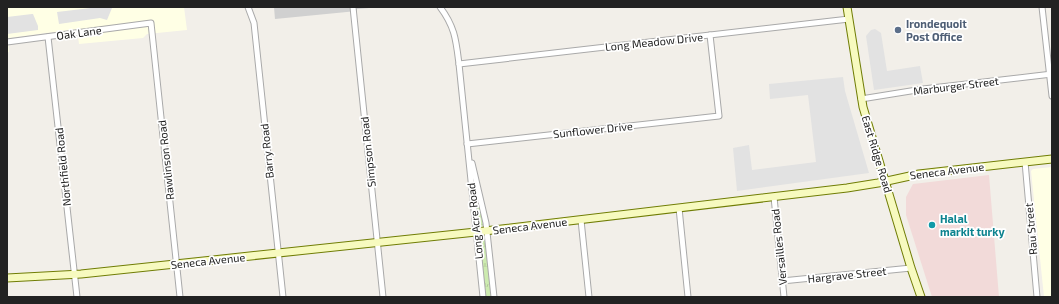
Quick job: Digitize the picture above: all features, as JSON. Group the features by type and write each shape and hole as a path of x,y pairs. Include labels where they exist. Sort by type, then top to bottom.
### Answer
{"street":[{"name":"Barry Road","path":"248,7 254,23 283,297"},
{"name":"Simpson Road","path":"353,7 383,297"},
{"name":"Long Acre Road","path":"440,7 451,23 455,33 460,64 467,144 481,232 494,297"},
{"name":"East Ridge Road","path":"847,7 861,98 911,268 922,297"},
{"path":"1042,7 1051,75 1052,96"},
{"name":"Long Meadow Drive","path":"460,64 849,19"},
{"name":"Oak Lane","path":"7,42 151,23"},
{"name":"Rawlinson Road","path":"151,23 180,297"},
{"name":"Sunflower Drive","path":"467,144 719,116 710,35"},
{"name":"Northfield Road","path":"48,37 78,297"},
{"name":"Marburger Street","path":"861,98 923,89 1051,75"},
{"name":"Long Acre Road","path":"467,144 481,232 483,297"},
{"name":"Seneca Avenue","path":"7,278 75,274 481,232 774,197 857,186 919,174 1052,159"},
{"name":"Rau Street","path":"1025,162 1037,297"},
{"name":"Versailles Road","path":"774,197 784,297"},
{"path":"679,208 688,297"},
{"path":"580,220 589,297"},
{"name":"Hargrave Street","path":"782,281 911,268"}],"shaded area":[{"path":"7,7 184,7 187,30 147,34 143,38 79,44 77,29 8,38 9,52 7,53"},
{"path":"99,7 112,8 107,20 100,18 59,24 57,12"},
{"path":"274,7 381,7 357,9 357,11 275,19"},
{"path":"33,14 38,30 7,34 7,17"},
{"path":"875,29 881,33 887,71 920,66 923,83 874,90 866,36 871,30"},
{"path":"843,77 845,91 869,173 737,191 733,148 749,145 752,170 816,162 808,95 770,99 769,84"},
{"path":"1052,167 1052,297 1044,297 1031,171 1033,169"},
{"path":"989,175 999,297 932,297 906,215 906,197 913,184"}],"green space":[{"path":"478,203 483,222 481,227 478,223 476,204"},
{"path":"483,236 485,238 491,297 486,297 479,239"}],"place":[{"name":"Irondequoit Post Office","path":"898,30"},
{"name":"Halal markit turky","path":"932,225"}]}
